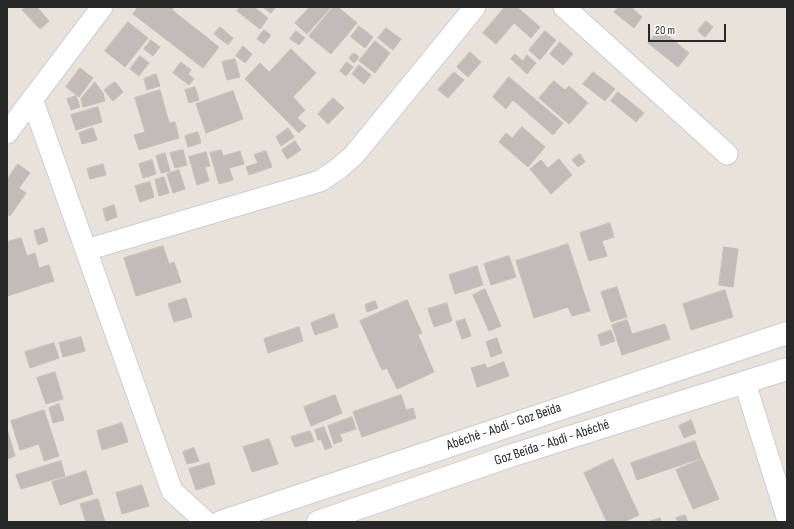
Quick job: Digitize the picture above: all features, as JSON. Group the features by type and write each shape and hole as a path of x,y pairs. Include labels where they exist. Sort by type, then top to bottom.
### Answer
{"main road":[{"name":"Abéché - Abdi - Goz Beïda","path":"220,522 787,333"},
{"name":"Goz Beïda - Abdi - Abéché","path":"318,522 512,455 787,369"}],"street":[{"path":"7,132 102,7"},
{"path":"86,250 320,181 338,169 354,155 475,7"},
{"path":"564,7 726,154"},
{"path":"32,99 172,491 206,522"},
{"path":"745,383 787,517"}],"building":[{"path":"26,7 37,7 49,21 40,29 22,10"},
{"path":"138,7 174,7 172,10 219,47 203,68 133,14"},
{"path":"240,7 254,7 268,18 260,29 237,11"},
{"path":"263,7 276,7 271,13"},
{"path":"310,7 331,7 307,34 295,23"},
{"path":"333,7 338,7 357,23 331,54 309,36"},
{"path":"505,7 517,7 540,27 531,38 514,23 496,44 483,33"},
{"path":"619,7 631,7 642,17 634,28 614,12"},
{"path":"706,21 713,27 705,37 698,31"},
{"path":"128,22 148,38 125,67 105,51"},
{"path":"359,26 373,37 365,48 351,37"},
{"path":"220,27 233,38 228,45 214,34"},
{"path":"386,28 401,39 393,50 378,38"},
{"path":"660,29 689,53 678,67 648,43"},
{"path":"264,30 271,35 264,44 257,39"},
{"path":"296,31 305,38 299,45 290,39"},
{"path":"545,31 556,40 540,60 529,50"},
{"path":"151,40 160,47 153,56 144,49"},
{"path":"375,41 390,53 375,73 359,61"},
{"path":"560,42 573,54 563,65 550,54"},
{"path":"243,46 252,54 245,63 236,56"},
{"path":"291,49 316,73 293,97 305,110 297,118 306,126 299,133 245,79 260,63 269,72"},
{"path":"470,52 481,62 468,77 457,67"},
{"path":"354,53 359,57 354,63 349,58"},
{"path":"515,54 523,61 527,55 536,63 527,74 511,59"},
{"path":"140,56 149,63 139,76 130,69"},
{"path":"235,59 240,77 227,80 222,62"},
{"path":"181,62 191,70 188,74 194,79 189,85 173,73"},
{"path":"347,62 353,67 346,76 340,71"},
{"path":"359,65 371,75 364,84 352,74"},
{"path":"80,68 93,78 79,97 66,87"},
{"path":"454,72 464,80 448,98 438,90"},
{"path":"593,72 615,89 605,101 583,84"},
{"path":"156,74 160,86 147,90 144,79"},
{"path":"509,77 563,123 553,135 513,100 506,109 493,97"},
{"path":"554,81 565,90 569,86 588,103 569,124 539,98"},
{"path":"95,82 103,93 105,101 83,107 81,99"},
{"path":"115,82 123,92 113,101 104,90"},
{"path":"195,87 199,100 189,103 185,90"},
{"path":"160,90 169,123 175,122 179,138 139,150 134,135 145,132 135,98"},
{"path":"233,91 243,119 206,133 196,104"},
{"path":"618,92 644,113 636,122 611,101"},
{"path":"76,96 80,107 71,110 67,99"},
{"path":"333,98 344,108 328,124 318,114"},
{"path":"98,107 102,122 76,130 71,115"},
{"path":"522,127 545,147 528,167 499,142 506,133 512,138"},
{"path":"93,128 97,140 82,144 79,133"},
{"path":"288,128 294,137 281,146 276,137"},
{"path":"198,132 201,143 188,147 185,136"},
{"path":"295,141 301,150 287,159 282,150"},
{"path":"183,150 187,165 175,168 170,153"},
{"path":"221,150 223,156 240,151 244,164 229,168 233,180 219,184 210,153"},
{"path":"266,151 272,167 249,175 246,167 258,163 254,155"},
{"path":"206,152 210,166 205,167 209,181 197,185 189,157"},
{"path":"165,153 170,171 161,173 156,156"},
{"path":"580,154 585,162 578,167 572,160"},
{"path":"559,159 572,175 551,194 530,169 541,160 548,168"},
{"path":"152,160 156,174 143,178 139,164"},
{"path":"18,164 30,173 19,188 26,193 10,216 7,214 7,180"},
{"path":"103,164 106,175 90,179 87,169"},
{"path":"179,170 185,189 173,193 167,174"},
{"path":"164,177 169,193 159,196 155,180"},
{"path":"150,182 154,197 140,202 135,186"},
{"path":"114,205 117,217 106,221 103,209"},
{"path":"610,223 614,237 602,241 607,256 589,261 580,233"},
{"path":"44,228 48,241 38,245 34,231"},
{"path":"21,238 27,256 35,253 39,268 49,265 54,281 7,296 7,242"},
{"path":"568,244 590,311 572,316 568,307 534,318 516,261"},
{"path":"163,246 169,264 174,262 181,282 136,296 124,258"},
{"path":"724,247 738,249 733,287 719,285"},
{"path":"509,256 516,277 491,285 484,264"},
{"path":"477,266 483,285 455,294 449,275"},
{"path":"617,287 627,317 611,322 601,292"},
{"path":"485,289 501,326 489,331 473,295"},
{"path":"725,290 733,317 691,330 683,304"},
{"path":"186,298 192,317 174,322 168,304"},
{"path":"407,300 422,333 418,335 434,372 397,389 387,368 382,370 360,321"},
{"path":"375,301 378,308 367,312 365,305"},
{"path":"447,303 452,321 434,327 428,309"},
{"path":"334,314 338,327 315,335 311,323"},
{"path":"465,319 471,336 462,339 456,322"},
{"path":"627,320 632,334 665,324 670,339 622,355 612,325"},
{"path":"299,327 303,341 268,353 264,339"},
{"path":"611,330 615,341 601,346 598,335"},
{"path":"81,337 85,351 63,357 59,343"},
{"path":"497,338 502,353 491,357 486,342"},
{"path":"54,343 59,358 30,368 25,352"},
{"path":"504,362 509,376 477,387 471,368 485,364 487,368"},
{"path":"55,372 63,399 46,404 37,378"},
{"path":"335,395 342,413 311,426 304,407"},
{"path":"401,395 406,410 413,408 416,418 362,437 353,412"},
{"path":"59,404 64,420 53,423 49,408"},
{"path":"44,410 59,456 44,461 39,444 20,450 11,421"},
{"path":"352,417 356,429 340,434 342,441 334,444 328,426"},
{"path":"691,420 696,433 684,438 679,426"},
{"path":"122,423 128,442 102,450 97,431"},
{"path":"324,427 332,447 325,450 321,439 318,440 315,430"},
{"path":"7,429 15,456 7,459"},
{"path":"310,431 314,441 295,447 291,437"},
{"path":"269,439 278,464 252,472 243,447"},
{"path":"695,441 701,458 637,480 631,463"},
{"path":"194,448 199,461 187,464 183,452"},
{"path":"613,459 639,515 624,522 607,522 584,473"},
{"path":"702,459 719,499 693,509 676,470"},
{"path":"61,461 65,476 21,489 16,475"},
{"path":"209,463 215,484 196,490 189,469"},
{"path":"86,471 93,494 60,505 52,482"},
{"path":"142,485 149,506 122,514 116,493"},
{"path":"98,499 105,522 86,522 80,504"},
{"path":"685,515 688,522 678,522 676,518"},
{"path":"660,518 661,522 648,522"}]}
